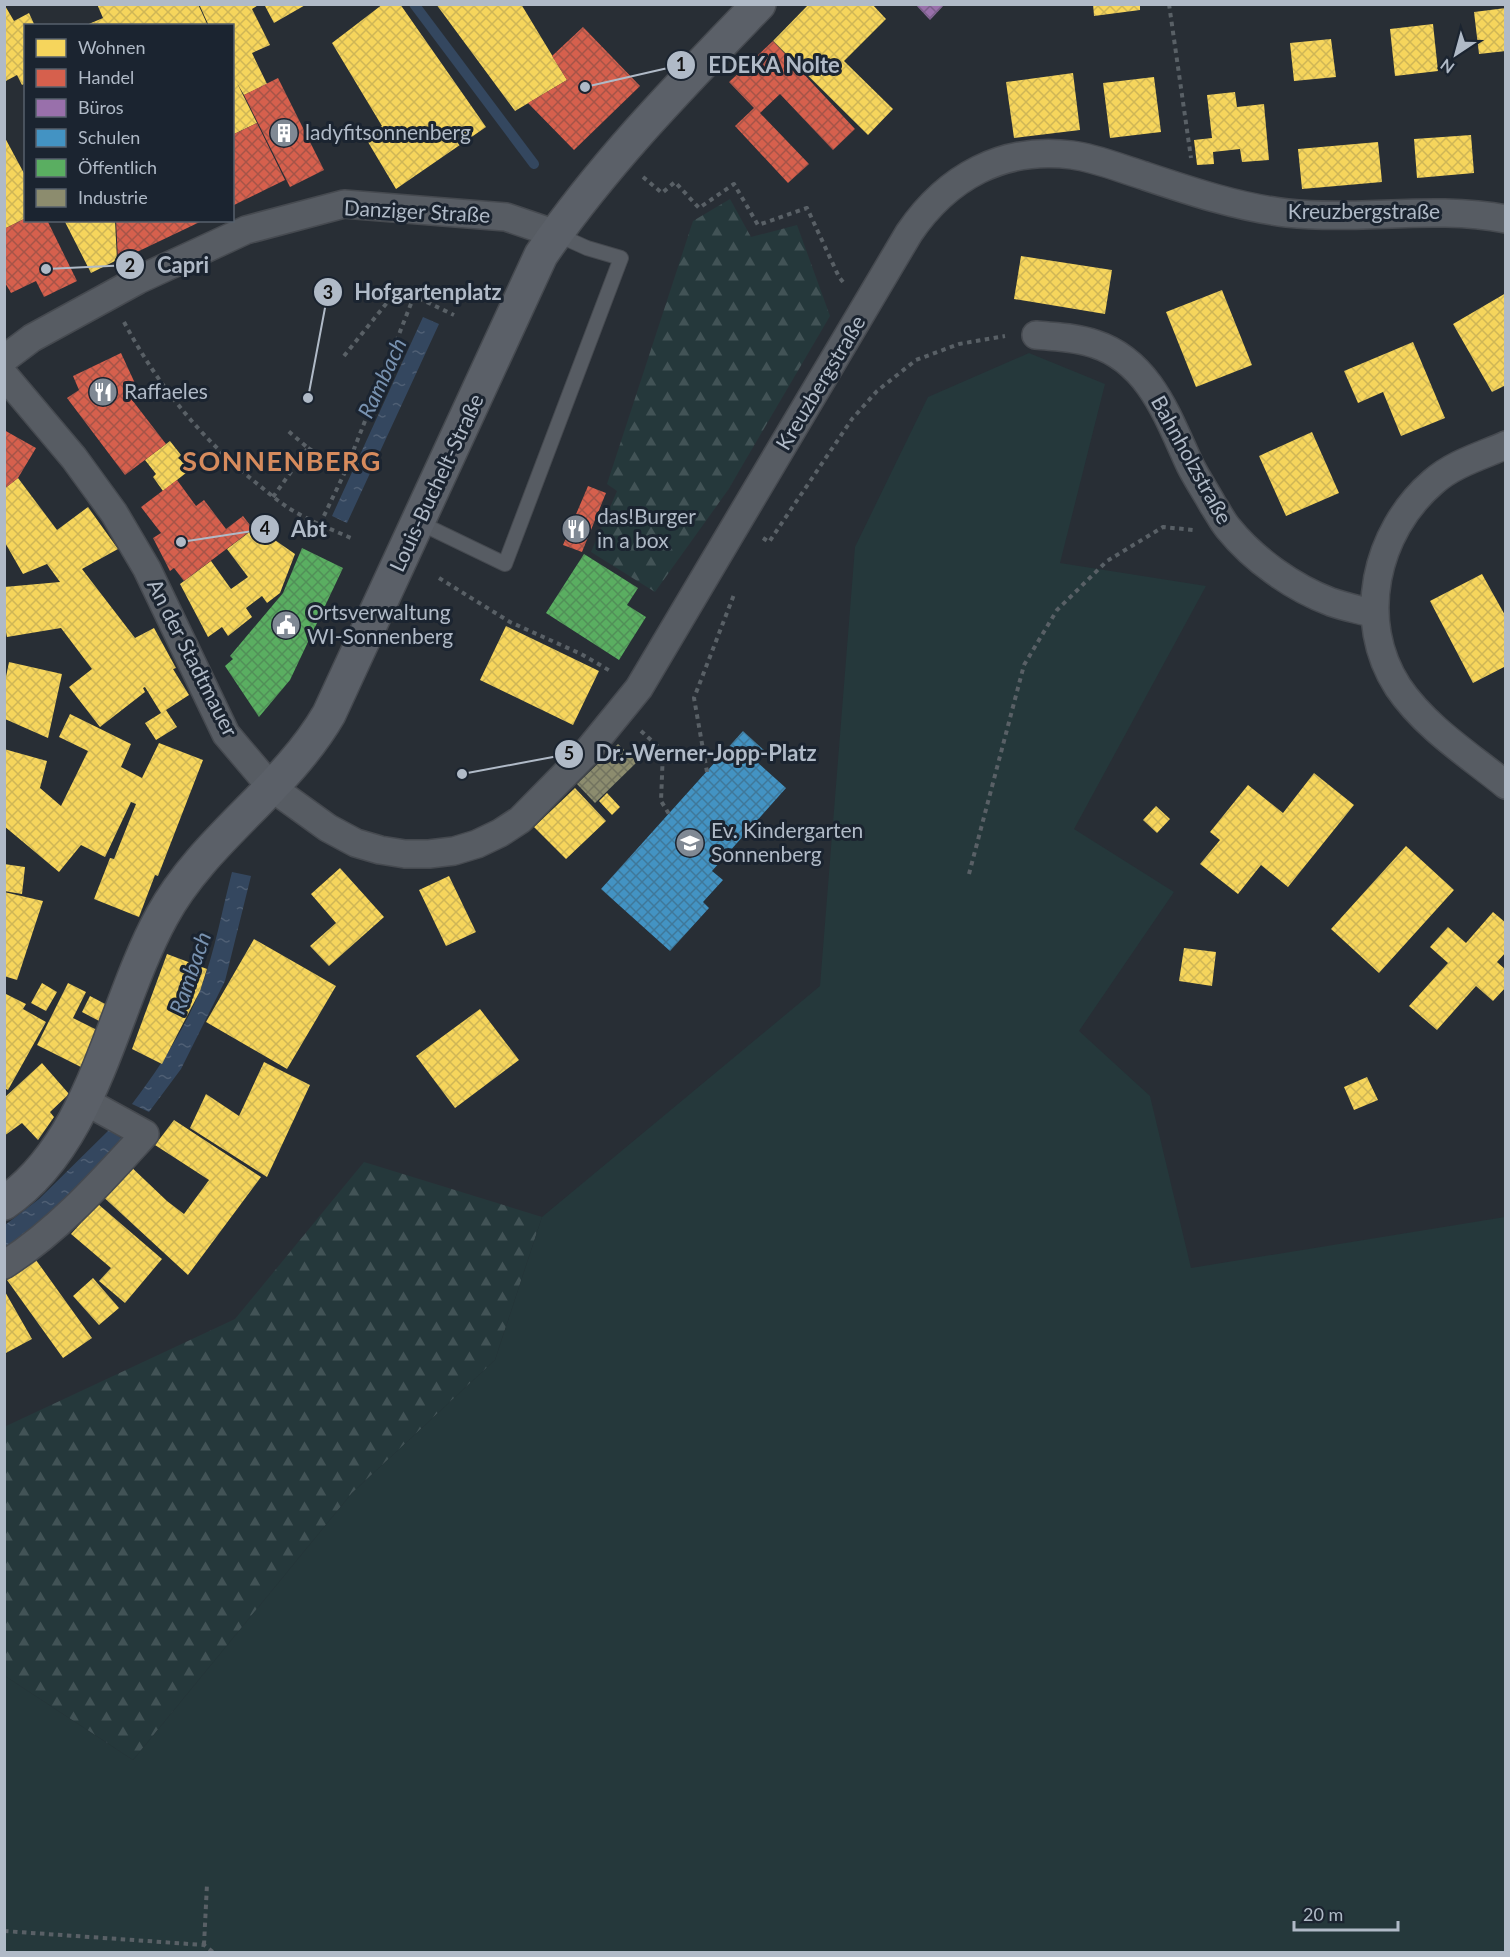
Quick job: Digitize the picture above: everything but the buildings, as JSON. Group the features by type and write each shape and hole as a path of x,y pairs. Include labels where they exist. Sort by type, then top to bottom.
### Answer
{"main road":[{"path":"556,234 634,136 759,4"},
{"name":"Louis-Buchelt-Straße","path":"271,786 310,743 329,714 541,255 556,234"},
{"path":"4,1203 30,1182 63,1143 85,1101 162,915 194,869 271,786"}],"street":[{"name":"Kreuzbergstraße","path":"271,786 328,828 356,843 405,854 454,851 477,844 520,820 586,753 639,688 922,214 937,197 974,171 998,161 1022,155 1048,153 1073,155 1195,193 1250,207 1318,216 1448,212 1506,219"},
{"name":"Danziger Straße","path":"4,359 32,338 138,280 246,230 344,204 506,217 556,234"},
{"name":"Bahnholzstraße","path":"1036,335 1077,339 1095,344 1111,351 1142,374 1154,390 1192,469 1227,527 1251,552 1285,579 1330,602 1375,614"},
{"name":"An der Stadtmauer","path":"4,375 74,458 114,513 147,569 226,734 271,786"},
{"path":"1506,445 1456,467 1435,480 1416,498 1400,518 1388,540 1375,589 1375,614 1379,640 1386,664 1398,686 1431,724 1506,785"},
{"path":"4,1265 52,1229 145,1134 85,1101"}],"lane":[{"path":"418,522 505,564 621,258 587,248 556,234"}],"path":[{"path":"1169,4 1195,193"},
{"path":"641,175 662,193 675,182 699,208 734,184 758,225 807,208 839,277 867,306"},
{"path":"344,356 398,289 454,315"},
{"path":"110,296 164,388 187,416 242,472 296,513 351,538"},
{"path":"320,524 345,472 414,296"},
{"path":"769,542 852,419 877,391 916,360 959,344 993,337 1036,335"},
{"path":"287,430 308,448 345,472"},
{"path":"273,497 308,448"},
{"path":"969,874 1024,665 1057,610 1107,561 1163,527 1204,531"},
{"path":"439,578 510,622 581,654"},
{"path":"707,772 694,698 739,581"},
{"path":"639,688 659,712 641,731 663,750 661,801 669,814"},
{"path":"204,1946 207,1884"},
{"path":"4,1931 204,1946 213,1953"}],"green space":[{"path":"730,199 751,237 797,225 830,316 728,490 655,592 591,552 617,491 607,484 693,221"},
{"path":"1029,353 1105,384 1060,563 1206,586 1074,829 1174,892 1079,1031 1150,1096 1191,1268 1505,1217 1505,1952 5,1952 5,1676 133,1760 352,1493 495,1360 542,1217 820,986 855,547 928,397"},
{"path":"364,1162 542,1217 495,1360 352,1493 133,1760 5,1676 4,1427 235,1319"}],"water":[{"path":"423,317 439,324 347,523 332,516"},
{"path":"232,872 251,876 225,981 181,1069 149,1112 132,1104 170,1049 195,1003 210,960"},
{"path":"110,1129 128,1144 56,1212 5,1251 5,1225 39,1199"}],"waterway":[{"name":"Rambach","path":"414,4 534,164"}],"place":[{"name":"EDEKA Nolte","path":"585,87"},
{"name":"ladyfitsonnenberg","path":"284,133"},
{"name":"Capri","path":"46,269"},
{"name":"Raffaeles","path":"103,392"},
{"name":"Hofgartenplatz","path":"308,398"},
{"name":"das!Burger in a box","path":"576,529"},
{"name":"Abt","path":"181,542"},
{"name":"Ortsverwaltung WI-Sonnenberg","path":"286,625"},
{"name":"Dr.-Werner-Jopp-Platz","path":"462,774"},
{"name":"Ev. Kindergarten Sonnenberg","path":"690,843"}],"district":[{"name":"SONNENBERG","path":"282,462"}]}
